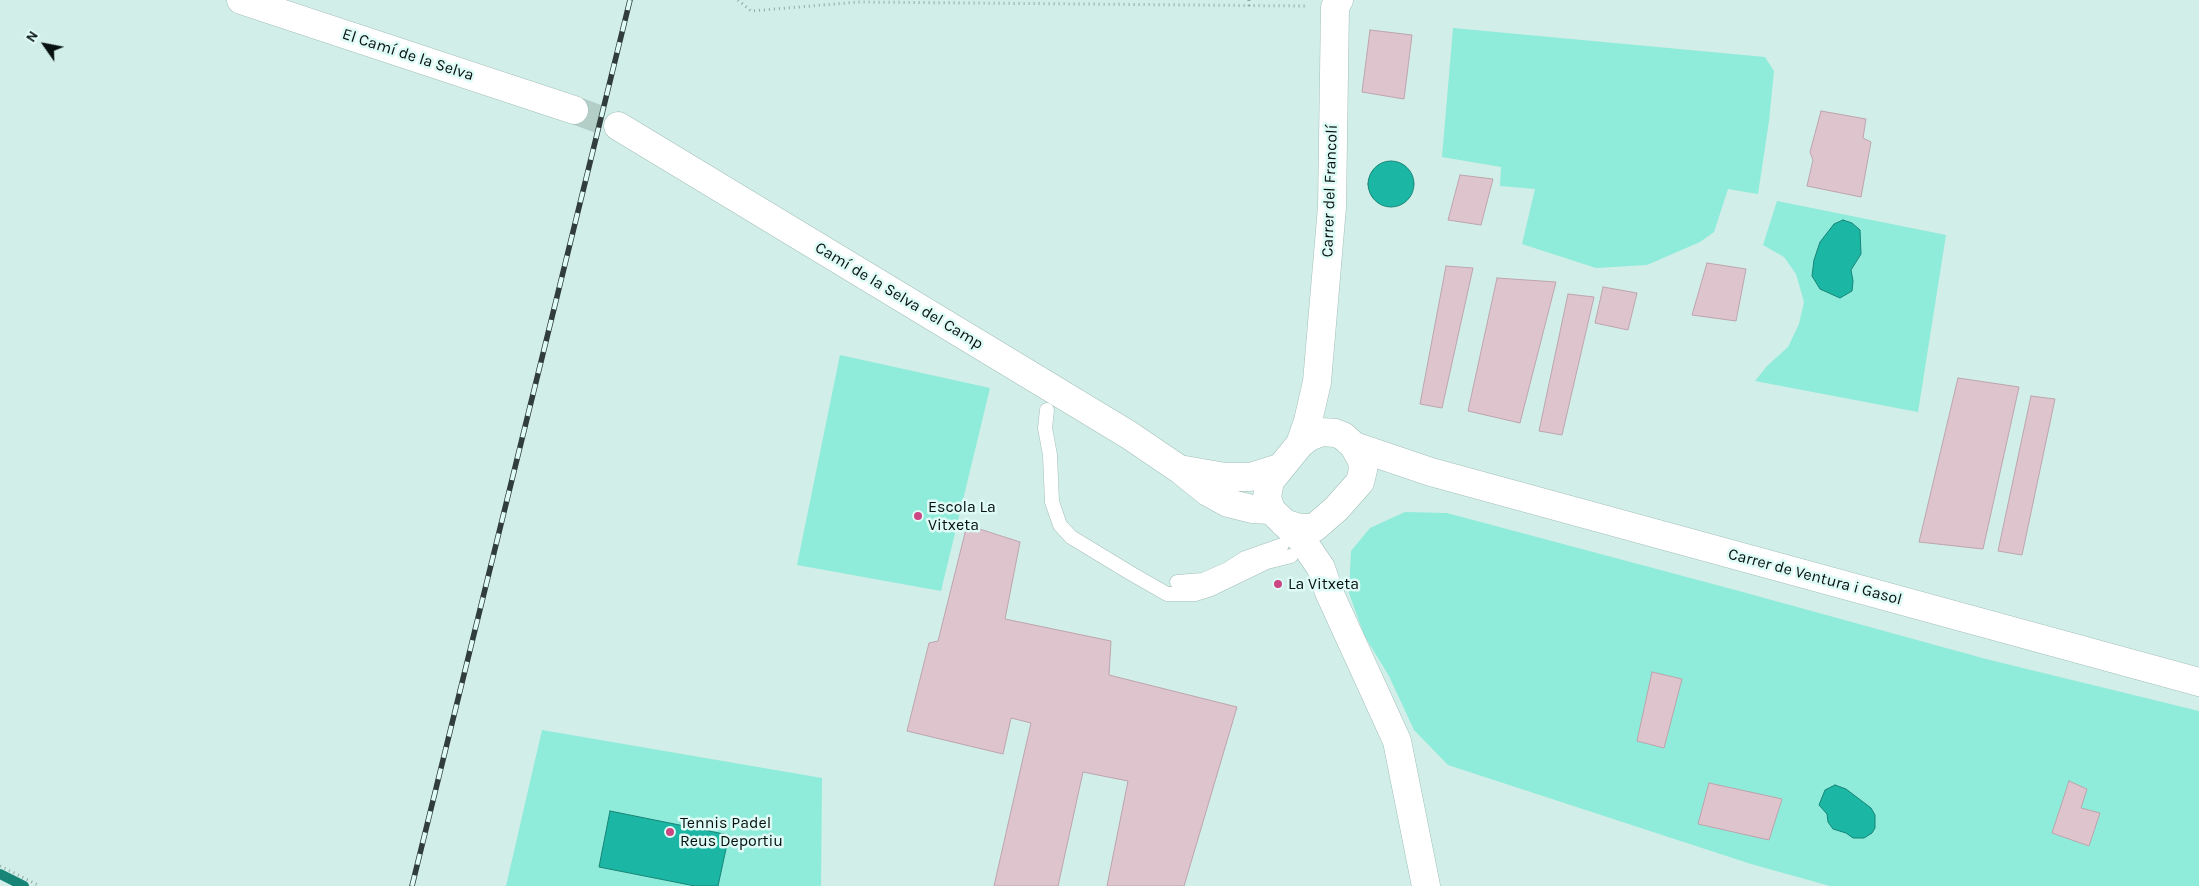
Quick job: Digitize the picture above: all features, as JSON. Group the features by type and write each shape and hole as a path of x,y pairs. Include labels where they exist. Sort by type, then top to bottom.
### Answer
{"street":[{"name":"El Camí de la Selva","path":"241,0 574,110"},
{"name":"Carrer del Francolí","path":"1300,444 1308,421 1317,382 1332,207 1337,3"},
{"name":"Camí de la Selva del Camp","path":"618,126 1129,435 1179,469 1208,492 1228,503 1252,509 1302,536"},
{"name":"Carrer del Francolí","path":"1317,382 1323,411 1344,439"},
{"path":"1302,536 1360,482 1363,470 1362,461 1344,439 1322,432 1300,444 1279,468 1270,481 1267,497 1302,536 1398,741 1426,886"},
{"name":"Carrer de Ventura i Gasol","path":"1344,439 1432,472 2199,682"},
{"name":"Camí de la Selva del Camp","path":"1179,469 1225,477 1250,477 1279,468"},
{"name":"Carrer de Ventura i Gasol","path":"1360,482 1381,474 1432,472"}],"lane":[{"path":"1047,410 1044,428 1050,455 1052,502 1060,525 1071,536 1167,594 1195,594 1211,589 1267,562 1302,536"},
{"path":"1177,582 1203,580 1245,558 1302,536"},
{"path":"1223,561 1245,558"}],"path":[{"path":"738,0 751,11 859,2 1249,6 1337,3"},
{"path":"1248,0 1249,6"},
{"path":"0,866 40,886"}],"shaded area":[{"path":"1453,28 1765,57 1774,71 1758,194 1728,189 1714,232 1700,242 1647,265 1596,268 1522,244 1535,189 1500,186 1501,167 1442,157"},
{"path":"1396,161 1400,162 1410,171 1413,175 1413,193 1404,203 1396,207 1386,207 1378,203 1369,193 1368,179 1372,171 1382,162"},
{"path":"1777,201 1946,235 1918,412 1755,381 1767,366 1788,347 1799,324 1804,302 1796,274 1784,257 1763,245"},
{"path":"1843,220 1852,223 1860,230 1861,254 1851,270 1852,291 1840,298 1820,289 1812,276 1814,260 1820,242 1834,224"},
{"path":"840,355 990,388 941,591 797,565"},
{"path":"1405,512 1447,513 1986,659 2199,711 2199,886 1830,886 1751,864 1448,765 1414,730 1389,676 1364,635 1349,593 1351,551 1370,528"},
{"name":"Tennis Padel Reus Deportiu","path":"542,730 822,778 821,886 506,886"},
{"path":"1835,785 1846,789 1871,808 1875,815 1875,828 1872,833 1864,838 1853,838 1846,833 1833,829 1828,822 1827,814 1819,805 1825,790"},
{"path":"610,811 729,835 718,886 695,886 599,867"}],"building":[{"path":"1370,30 1412,35 1404,99 1362,92"},
{"path":"1821,111 1866,119 1863,138 1871,142 1861,197 1807,186 1813,160 1810,152"},
{"path":"1460,175 1493,179 1481,225 1448,220"},
{"path":"1707,263 1746,269 1736,321 1692,315"},
{"path":"1446,266 1473,268 1442,408 1420,404"},
{"path":"1497,278 1556,282 1520,423 1468,411"},
{"path":"1603,287 1637,293 1628,330 1595,323"},
{"path":"1568,294 1594,297 1562,435 1539,431"},
{"path":"1958,378 2019,387 1983,549 1919,542"},
{"path":"2031,396 2055,399 2022,555 1998,551"},
{"path":"967,525 1020,542 1005,619 1111,641 1109,675 1237,707 1184,886 1107,886 1128,781 1083,772 1058,886 994,886 1031,723 1011,718 1003,754 907,731 929,643 938,641"},
{"path":"1652,672 1682,679 1664,748 1637,741"},
{"path":"2069,781 2087,789 2081,808 2100,813 2089,846 2052,833"},
{"path":"1709,783 1782,799 1769,840 1698,824"}],"waterway":[{"path":"0,874 24,886"}],"tunnel":[{"path":"574,110 618,126"}],"railway":[{"path":"412,886 630,0"}],"place":[{"name":"Escola La Vitxeta","path":"918,516"},
{"name":"La Vitxeta","path":"1278,584"},
{"name":"Tennis Padel Reus Deportiu","path":"670,832"}]}
